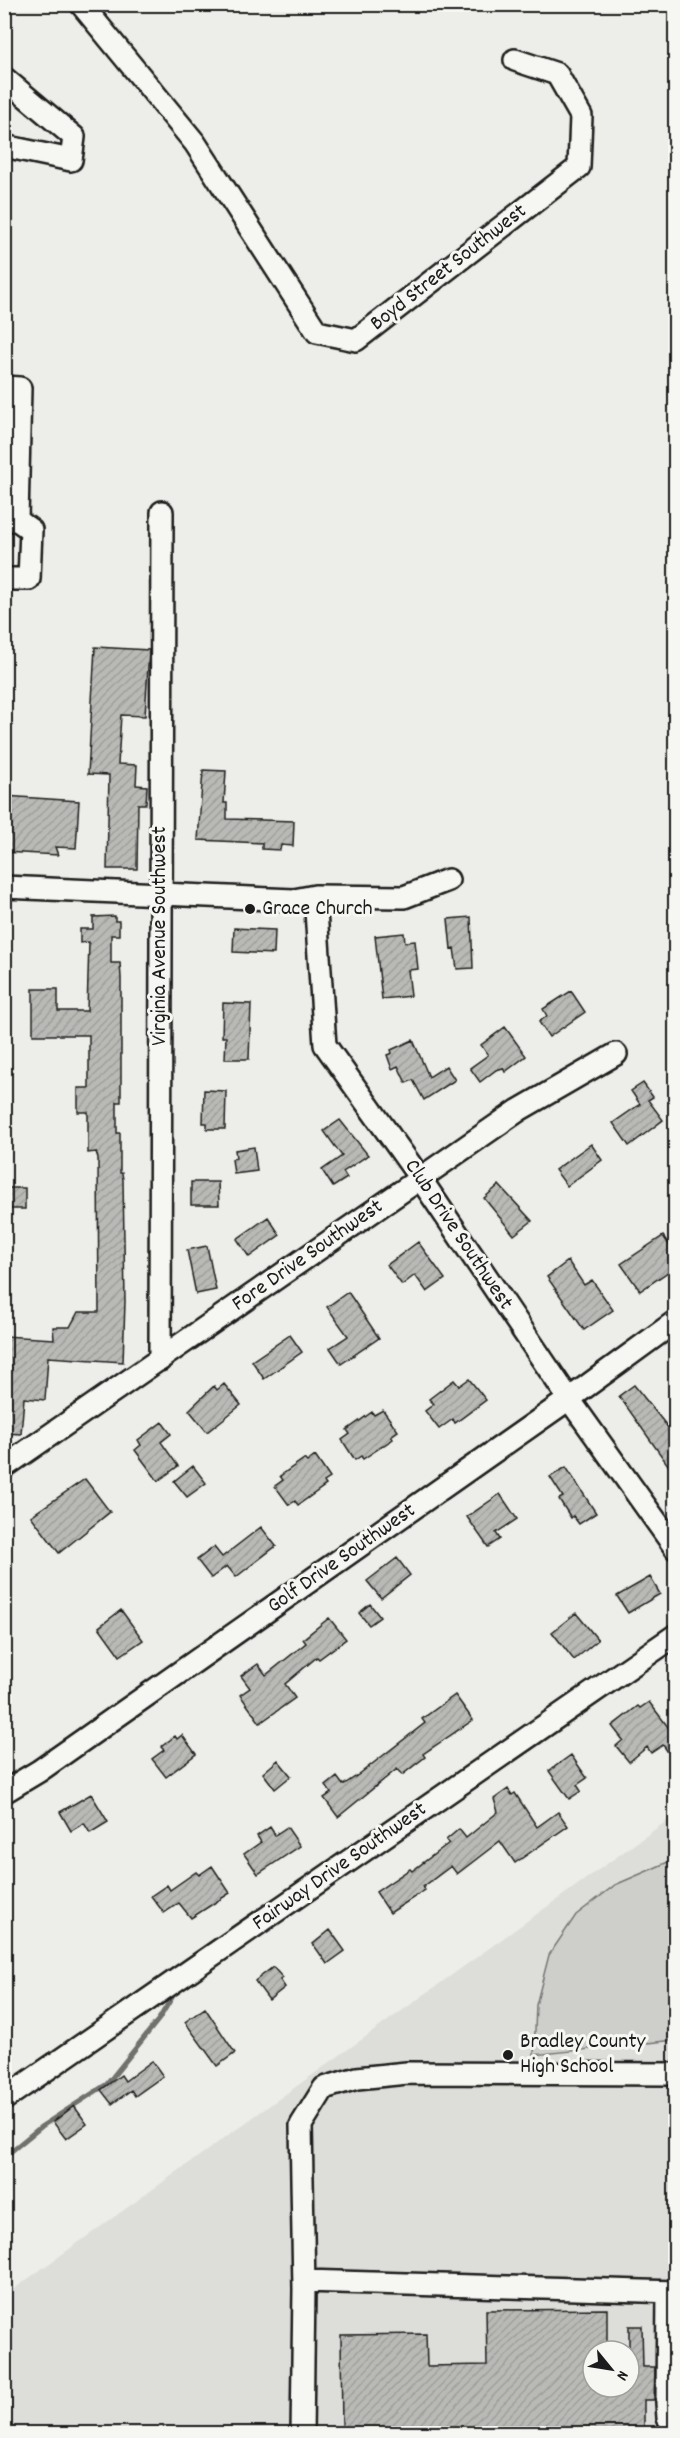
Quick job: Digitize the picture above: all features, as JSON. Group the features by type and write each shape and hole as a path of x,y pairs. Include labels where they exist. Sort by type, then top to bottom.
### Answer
{"street":[{"name":"Boyd Street Southwest","path":"81,4 195,143 316,332 356,340 579,168 581,116 557,74 515,60"},
{"path":"4,78 74,137 70,160 4,146"},
{"path":"4,387 20,388 11,520 31,530 29,579 4,579"},
{"name":"Virginia Avenue Southwest","path":"159,1360 162,512"},
{"path":"4,887 294,900 315,896 404,897 448,880"},
{"name":"Club Drive Southwest","path":"315,896 325,1045 420,1178 569,1399 675,1549"},
{"name":"Fore Drive Southwest","path":"4,1467 519,1110 616,1054"},
{"name":"Golf Drive Southwest","path":"4,1792 49,1764 569,1399 675,1321"},
{"name":"Fairway Drive Southwest","path":"4,2099 675,1635"},
{"path":"302,2433 304,2281 301,2125 324,2088 357,2078 407,2073 675,2074"},
{"path":"304,2281 671,2292 667,2403 668,2418 675,2426"}],"shaded area":[{"name":"Bradley County High School","path":"675,1815 675,2433 5,2433 4,2296"},
{"path":"675,1859 675,2040 534,2055 536,2005 549,1955 576,1915 615,1885"}],"building":[{"path":"95,647 149,650 145,716 121,715 118,764 137,765 136,785 147,786 146,804 138,804 137,869 107,869 109,775 88,774"},
{"path":"203,770 226,771 224,803 227,803 227,819 294,821 293,846 281,845 280,850 262,849 262,843 198,840"},
{"path":"4,796 79,801 76,848 55,847 58,855 4,852"},
{"path":"115,916 115,921 119,921 119,935 111,935 111,963 120,963 121,978 121,1102 117,1102 117,1133 120,1133 120,1173 122,1173 123,1180 125,1302 123,1362 48,1357 45,1400 24,1398 21,1434 4,1433 4,1336 54,1339 53,1327 70,1327 78,1312 99,1312 98,1158 96,1152 88,1153 88,1112 78,1112 78,1088 89,1088 89,1035 33,1035 33,989 58,989 58,1011 87,1011 89,942 80,943 80,929 93,929 93,917"},
{"path":"471,917 473,968 457,969 454,948 451,949 448,919"},
{"path":"234,928 275,930 274,954 233,952"},
{"path":"404,933 405,942 415,941 418,969 408,970 411,996 382,999 375,936"},
{"path":"571,991 585,1012 549,1037 539,1022 547,1016 543,1009"},
{"path":"223,1003 251,1004 249,1059 225,1059 226,1037 222,1037"},
{"path":"505,1027 526,1056 505,1072 503,1068 496,1070 480,1082 470,1068 488,1055 481,1045"},
{"path":"413,1040 429,1077 446,1066 455,1080 424,1100 413,1080 406,1083 398,1066 392,1069 387,1055 392,1053 391,1050"},
{"path":"643,1083 653,1097 648,1100 663,1120 629,1146 613,1123 640,1104 631,1091"},
{"path":"204,1090 226,1091 225,1129 207,1129 207,1123 203,1123"},
{"path":"340,1120 368,1155 343,1172 347,1178 333,1187 322,1170 342,1156 324,1131"},
{"path":"591,1144 602,1160 567,1186 555,1170"},
{"path":"254,1147 257,1171 234,1174 232,1159 236,1158 235,1150"},
{"path":"191,1182 218,1182 219,1205 191,1205"},
{"path":"499,1185 532,1221 514,1235 484,1198"},
{"path":"4,1188 25,1188 25,1209 4,1209"},
{"path":"268,1217 280,1235 249,1257 237,1239"},
{"path":"663,1236 675,1253 675,1267 640,1291 621,1264"},
{"path":"418,1242 445,1279 427,1292 415,1275 402,1285 387,1265"},
{"path":"207,1246 216,1290 196,1294 187,1250"},
{"path":"568,1261 584,1285 592,1280 613,1310 584,1330 547,1277"},
{"path":"348,1292 379,1338 341,1364 330,1348 348,1336 327,1307"},
{"path":"290,1335 302,1352 264,1379 252,1361"},
{"path":"469,1379 486,1400 455,1423 453,1419 439,1429 425,1411 434,1404 429,1399 454,1380 459,1386"},
{"path":"224,1384 241,1405 207,1432 189,1410 214,1386 217,1390"},
{"path":"634,1385 675,1436 675,1475 619,1396"},
{"path":"383,1410 398,1431 391,1436 393,1439 363,1459 361,1456 355,1460 342,1440 350,1434 347,1430 372,1412 374,1415"},
{"path":"162,1422 171,1434 161,1442 178,1466 158,1481 135,1450 141,1445 138,1440"},
{"path":"315,1456 330,1478 324,1482 326,1485 298,1505 295,1501 289,1505 275,1486 283,1480 280,1476 304,1459 307,1462"},
{"path":"193,1466 206,1483 187,1497 174,1481"},
{"path":"566,1467 596,1513 579,1524 573,1516 571,1518 559,1499 563,1497 550,1477"},
{"path":"85,1479 110,1512 59,1553 31,1516"},
{"path":"500,1494 517,1519 496,1533 500,1539 488,1547 467,1517"},
{"path":"261,1527 276,1546 236,1577 227,1566 211,1578 197,1560 214,1547 222,1557"},
{"path":"397,1558 410,1575 381,1598 367,1581"},
{"path":"650,1577 660,1594 628,1613 617,1596"},
{"path":"370,1604 380,1617 369,1625 359,1613"},
{"path":"121,1610 143,1640 120,1656 99,1627"},
{"path":"576,1613 598,1640 574,1660 552,1632"},
{"path":"329,1618 346,1639 319,1659 317,1657 285,1684 295,1698 260,1723 240,1695 250,1688 241,1676 258,1664 266,1675 306,1643 303,1639"},
{"path":"455,1695 473,1720 423,1754 425,1757 402,1775 397,1769 338,1817 324,1798 331,1793 326,1786 337,1777 343,1785 358,1775 425,1723 422,1719"},
{"path":"649,1702 675,1736 675,1762 663,1745 651,1753 647,1747 629,1762 616,1746 623,1740 612,1726 638,1706 640,1708"},
{"path":"182,1735 196,1754 166,1777 152,1759 164,1750 161,1747 175,1736 177,1739"},
{"path":"571,1755 587,1778 577,1785 581,1791 569,1799 549,1771"},
{"path":"278,1760 291,1776 275,1789 263,1773"},
{"path":"508,1789 512,1795 515,1793 537,1827 558,1812 568,1826 515,1863 500,1841 457,1874 451,1866 423,1887 425,1890 390,1913 376,1892 410,1869 412,1871 449,1843 446,1840 459,1829 466,1838 498,1812 494,1799"},
{"path":"91,1794 108,1822 90,1833 84,1823 71,1831 60,1812"},
{"path":"270,1827 275,1835 287,1827 300,1846 258,1874 244,1854 261,1842 257,1836"},
{"path":"212,1866 230,1893 191,1918 179,1903 164,1913 151,1896 167,1885 170,1890 196,1872 199,1875"},
{"path":"330,1930 345,1951 327,1964 313,1944"},
{"path":"273,1967 283,1978 280,1980 285,1987 269,2000 255,1981"},
{"path":"205,2008 235,2053 217,2066 185,2022"},
{"path":"152,2061 163,2076 135,2096 131,2090 112,2104 101,2090 121,2075 125,2081"},
{"path":"74,2106 87,2124 66,2139 53,2122"},
{"path":"607,2309 607,2339 581,2339 581,2399 641,2399 641,2339 629,2339 629,2326 642,2326 643,2367 655,2367 654,2400 644,2400 644,2433 342,2433 341,2335 426,2334 427,2366 487,2365 486,2310"}],"waterway":[{"path":"4,2157 42,2126 107,2084 159,2019 177,1989"}],"place":[{"name":"Grace Church","path":"250,909"},
{"name":"Bradley County High School","path":"508,2055"}]}
